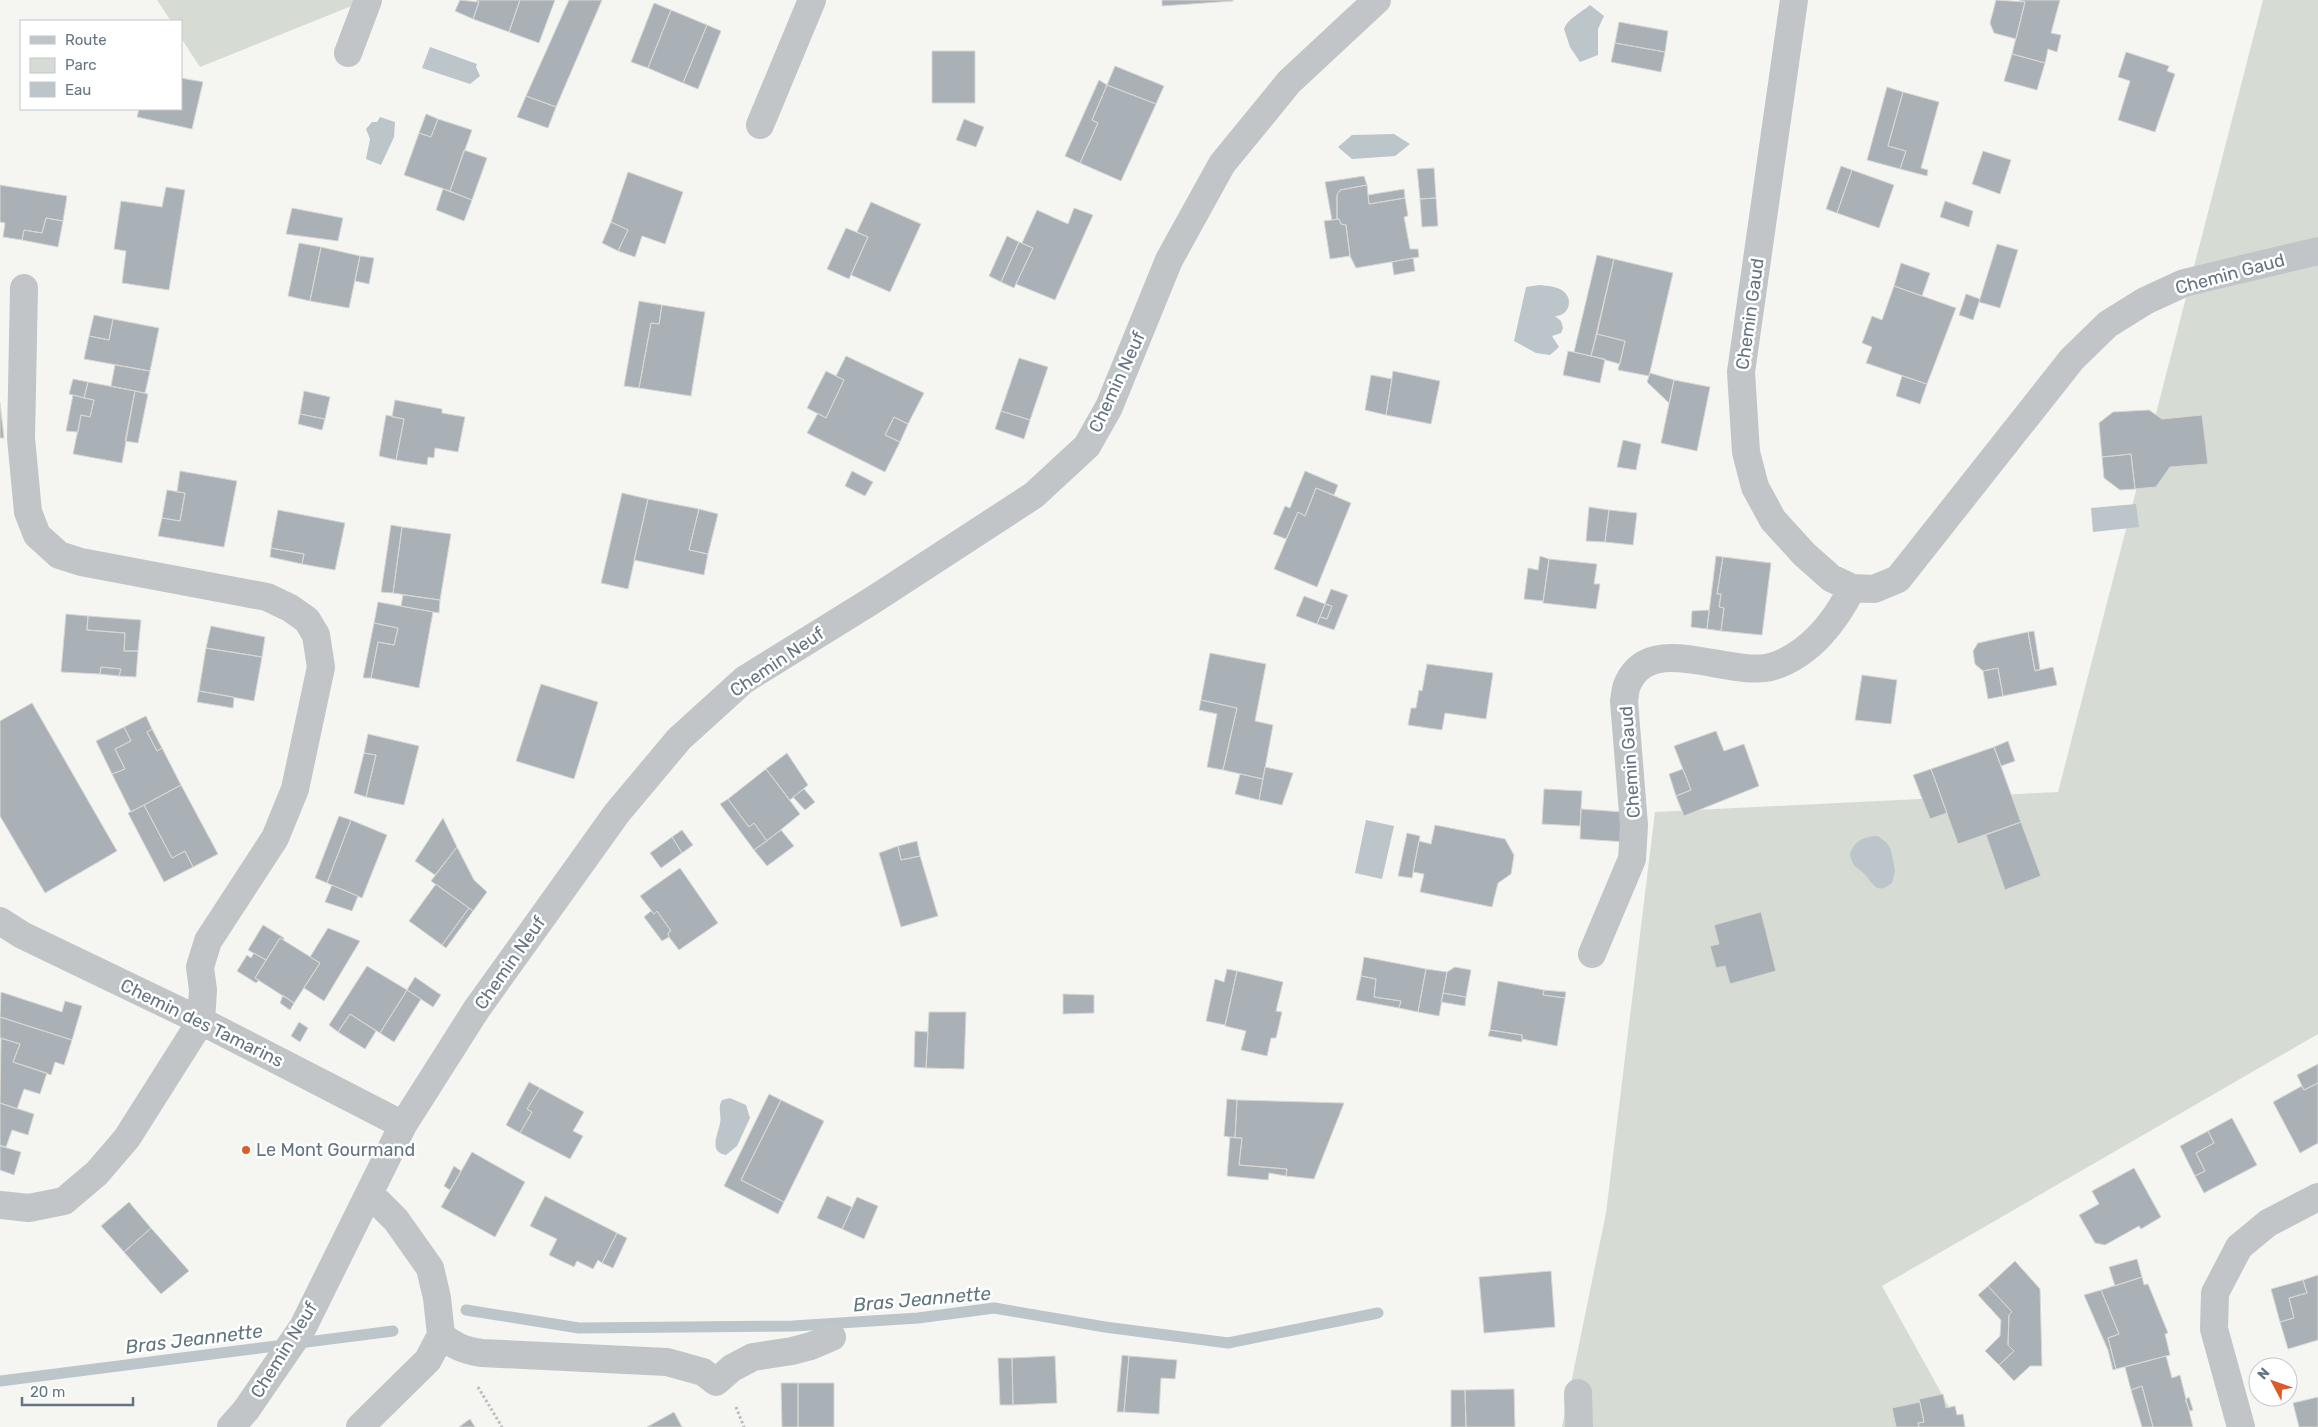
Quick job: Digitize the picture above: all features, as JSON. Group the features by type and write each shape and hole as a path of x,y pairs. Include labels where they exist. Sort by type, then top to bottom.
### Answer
{"street":[{"path":"348,53 368,0"},
{"path":"760,125 812,0"},
{"path":"1345,0 1345,30"},
{"name":"Chemin Neuf","path":"239,1418 303,1327 403,1125 476,1010 617,814 679,739 744,680 873,600 1034,495 1087,446 1109,407 1169,260 1222,164 1289,82 1377,0"},
{"name":"Chemin Gaud","path":"1794,0 1741,372 1746,452 1755,487 1773,520 1804,554 1831,578 1852,588 1874,589 1898,579 2072,359 2108,324 2145,301 2184,283 2318,250"},
{"path":"0,1205 28,1208 64,1201 97,1173 127,1138 201,1020 202,990 200,968 208,941 275,838 295,789 320,667 318,643 307,620 290,608 267,597 81,562 58,555 38,535 28,512 20,438 24,288"},
{"name":"Chemin Gaud","path":"1592,954 1632,859 1634,825 1624,702 1628,682 1648,662 1668,657 1739,668 1772,667 1789,660 1797,656 1829,625 1840,612 1852,588"},
{"name":"Chemin des Tamarins","path":"7,932 201,1020 403,1125"},
{"path":"360,1427 428,1360 441,1335 437,1298 430,1268 396,1220 370,1194"},
{"path":"2241,1427 2214,1329 2215,1293 2240,1248 2268,1223 2318,1197"},
{"path":"441,1335 451,1344 468,1352 667,1362 703,1372 716,1382 732,1368 753,1357 792,1351 811,1346 832,1337"},
{"path":"1578,1393 1579,1427"}],"green space":[{"path":"157,0 359,0 359,3 200,67 182,40 182,20 170,20"},
{"path":"2263,0 2318,0 2318,1034 1882,1286 1960,1427 1562,1427 1606,1213 1655,812 2058,792"}],"water":[{"path":"1590,5 1604,16 1598,29 1598,55 1580,62 1570,47 1564,29 1571,19"},
{"path":"430,47 477,64 476,67 480,76 470,84 422,68"},
{"path":"380,117 395,122 394,137 381,165 366,159 370,139 366,129 372,122 377,122"},
{"path":"1394,134 1410,144 1395,156 1352,159 1338,147 1352,135"},
{"path":"1539,285 1560,289 1566,294 1569,302 1564,313 1555,316 1561,321 1563,328 1561,333 1552,336 1559,347 1550,355 1536,353 1514,341 1526,287"},
{"path":"2136,504 2139,527 2093,532 2091,508"},
{"path":"1366,820 1394,826 1382,879 1355,873"},
{"path":"1878,836 1887,843 1891,850 1895,871 1892,883 1880,889 1874,886 1854,865 1850,854 1860,840"},
{"path":"730,1098 746,1105 750,1118 737,1146 726,1155 717,1150 716,1142 721,1103 722,1100"}],"building":[{"path":"460,0 479,2 473,19 455,11"},
{"path":"476,0 520,0 509,32 473,19 479,2"},
{"path":"520,0 555,0 539,43 509,32"},
{"path":"569,0 602,0 556,107 526,96"},
{"path":"1162,0 1233,0 1233,1 1162,6"},
{"path":"1996,0 2025,2 2016,39 1994,33 1990,23"},
{"path":"2019,0 2060,0 2051,33 2061,35 2057,52 2048,49 2045,63 2012,54 2025,2"},
{"path":"654,3 671,10 648,68 631,62"},
{"path":"671,10 707,25 683,83 648,68"},
{"path":"1619,22 1668,31 1665,52 1615,43"},
{"path":"707,25 721,31 698,89 683,83"},
{"path":"1615,43 1665,52 1661,72 1611,62"},
{"path":"932,51 975,51 975,103 932,103"},
{"path":"2126,52 2169,66 2167,71 2175,74 2155,132 2118,120 2130,81 2118,77"},
{"path":"2012,54 2045,63 2037,90 2004,81"},
{"path":"1115,66 1164,86 1156,104 1107,85"},
{"path":"182,78 203,82 192,129 137,117 139,110 182,110"},
{"path":"1099,80 1107,85 1092,120 1098,123 1080,163 1065,156"},
{"path":"1107,85 1156,104 1121,181 1080,163 1098,123 1092,120"},
{"path":"1887,87 1903,92 1888,146 1906,151 1900,169 1867,160"},
{"path":"1903,92 1939,102 1921,168 1928,170 1927,176 1900,169 1906,151 1888,146"},
{"path":"526,96 556,107 548,128 517,117"},
{"path":"426,114 438,119 431,137 419,133"},
{"path":"438,119 472,130 450,191 404,175 419,133 431,137"},
{"path":"964,119 984,127 976,147 956,140"},
{"path":"464,150 487,158 472,200 450,191"},
{"path":"1983,151 2011,160 2000,194 1972,184"},
{"path":"1841,166 1852,170 1837,213 1826,209"},
{"path":"1434,168 1436,198 1420,199 1417,169"},
{"path":"1852,170 1894,185 1879,228 1837,213"},
{"path":"628,172 683,192 665,244 642,236 635,257 618,251 628,230 611,222"},
{"path":"1364,176 1367,185 1340,190 1337,195 1337,219 1332,220 1325,182"},
{"path":"0,185 67,196 63,221 46,218 42,233 24,230 22,240 3,237 5,223 0,222"},
{"path":"1367,185 1369,204 1405,198 1408,216 1404,217 1410,249 1418,249 1419,257 1356,268 1350,256 1346,225 1341,224 1339,219 1337,219 1337,195 1340,190"},
{"path":"166,187 185,190 169,290 122,283 126,251 114,249 121,201 162,207"},
{"path":"443,189 472,200 464,221 436,210"},
{"path":"1404,189 1405,198 1369,204 1368,195"},
{"path":"1436,198 1438,226 1422,227 1420,199"},
{"path":"1945,201 1973,211 1969,227 1940,217"},
{"path":"871,202 921,224 890,292 851,275 868,237 857,232"},
{"path":"292,208 343,218 338,241 286,234"},
{"path":"1074,208 1093,215 1055,300 1016,284 1033,248 1022,243 1037,210 1068,224"},
{"path":"46,218 63,221 58,247 22,240 24,230 42,233"},
{"path":"1339,219 1341,224 1346,225 1350,256 1330,259 1324,221"},
{"path":"611,222 628,230 618,251 602,243"},
{"path":"846,228 868,237 849,279 827,269"},
{"path":"1007,236 1019,242 1001,282 989,276"},
{"path":"1019,242 1033,248 1014,288 1001,282"},
{"path":"299,243 321,247 310,301 288,296"},
{"path":"1997,244 2018,250 2000,308 1979,302"},
{"path":"321,247 360,256 349,308 310,301"},
{"path":"1597,255 1614,259 1591,356 1574,352"},
{"path":"360,256 374,258 369,284 355,281"},
{"path":"1413,258 1415,271 1394,275 1392,262"},
{"path":"1614,259 1673,273 1649,376 1618,370 1625,341 1597,334"},
{"path":"1901,263 1930,273 1922,296 1894,286"},
{"path":"1894,286 1956,308 1927,384 1866,363 1872,347 1862,343 1872,316 1882,320"},
{"path":"1966,294 1980,299 1973,320 1959,315"},
{"path":"639,301 662,305 659,324 651,323 639,388 624,386"},
{"path":"662,305 705,312 691,396 639,388 651,323 659,324"},
{"path":"94,315 113,319 109,340 89,336"},
{"path":"113,319 159,328 150,371 84,359 89,336 109,340"},
{"path":"1597,334 1625,341 1620,364 1591,356"},
{"path":"1568,351 1605,359 1600,383 1563,375"},
{"path":"846,356 924,393 908,424 894,417 885,435 900,442 885,472 807,433 818,413 826,418 844,380 836,376"},
{"path":"1019,358 1048,367 1030,420 1001,411"},
{"path":"115,365 150,371 145,393 111,386"},
{"path":"826,371 844,380 826,418 807,408"},
{"path":"1393,371 1440,381 1431,424 1386,415"},
{"path":"1650,373 1674,380 1669,403 1647,382"},
{"path":"1371,375 1392,379 1386,415 1365,410"},
{"path":"1902,376 1927,384 1920,404 1896,396"},
{"path":"73,379 88,382 84,398 69,394"},
{"path":"1674,380 1710,387 1697,451 1661,443"},
{"path":"88,382 135,391 122,463 73,454 81,415 90,417 94,400 84,398"},
{"path":"135,391 148,394 138,443 125,441"},
{"path":"304,391 330,397 325,419 300,414"},
{"path":"73,395 94,400 90,417 81,415 78,432 66,431"},
{"path":"395,400 442,409 442,413 465,417 458,452 435,448 434,458 428,457 427,465 396,460 404,419 392,417"},
{"path":"0,403 4,438 0,438"},
{"path":"2149,410 2162,419 2202,415 2208,464 2170,467 2156,487 2135,489 2131,454 2102,457 2099,423 2113,412"},
{"path":"1001,411 1030,420 1024,439 995,429"},
{"path":"300,414 325,419 322,430 298,424"},
{"path":"386,415 404,419 396,460 379,456"},
{"path":"894,417 908,424 900,442 885,435"},
{"path":"1623,440 1641,444 1636,470 1617,467"},
{"path":"2131,454 2135,489 2120,490 2104,478 2102,457"},
{"path":"180,471 237,481 224,547 158,536 162,518 180,521 185,493 177,492"},
{"path":"852,471 873,482 865,496 845,486"},
{"path":"1305,471 1338,485 1334,495 1316,488 1305,516 1298,512 1286,539 1273,534 1285,506 1290,508"},
{"path":"1316,488 1351,503 1317,587 1274,569 1298,512 1305,516"},
{"path":"167,490 185,493 180,521 162,518"},
{"path":"622,493 648,499 628,589 601,583"},
{"path":"648,499 699,509 689,550 708,554 704,575 634,560"},
{"path":"1589,507 1609,510 1605,542 1586,541"},
{"path":"699,509 718,514 708,554 689,550"},
{"path":"278,510 345,523 335,570 302,564 304,554 271,548"},
{"path":"1609,510 1637,513 1633,545 1605,542"},
{"path":"391,525 402,527 393,593 381,592"},
{"path":"402,527 451,534 440,600 393,593"},
{"path":"271,548 304,554 302,564 270,557"},
{"path":"1540,556 1549,559 1543,601 1524,599 1528,568 1538,570"},
{"path":"1716,556 1723,557 1717,594 1721,594 1719,607 1724,608 1721,631 1707,629"},
{"path":"1723,557 1771,563 1762,635 1721,631 1724,608 1719,607 1721,594 1717,594"},
{"path":"1549,559 1597,564 1594,584 1600,584 1596,609 1543,603"},
{"path":"1331,589 1348,595 1334,630 1317,624 1320,617 1327,619 1332,606 1325,604"},
{"path":"403,595 440,600 439,613 401,606"},
{"path":"1304,596 1325,604 1317,624 1296,616"},
{"path":"378,602 433,612 419,688 371,678 378,642 394,645 398,628 374,623"},
{"path":"1325,604 1332,606 1327,619 1320,617"},
{"path":"1709,610 1707,629 1691,627 1692,611"},
{"path":"66,614 88,616 87,630 125,633 124,651 138,651 136,677 119,676 121,669 101,667 100,674 61,672"},
{"path":"88,616 141,620 138,651 124,651 125,633 87,630"},
{"path":"374,623 398,628 394,645 378,642 371,678 363,678"},
{"path":"211,626 265,637 262,657 206,648"},
{"path":"2034,631 2040,669 2035,671 2028,632"},
{"path":"2028,632 2035,671 2053,667 2057,685 2003,696 1998,668 1983,671 1975,664 1973,651 1978,643"},
{"path":"206,648 262,657 254,701 199,691"},
{"path":"1210,653 1266,664 1255,721 1273,725 1263,779 1223,770 1237,708 1201,700"},
{"path":"1427,664 1493,673 1486,719 1445,713 1442,730 1408,725 1411,708 1416,708 1419,690 1422,691"},
{"path":"101,667 121,669 119,676 100,674"},
{"path":"1998,668 2003,696 1988,699 1983,671"},
{"path":"1862,675 1897,680 1891,724 1855,720"},
{"path":"541,684 598,702 574,779 516,761"},
{"path":"199,691 234,697 233,708 197,702"},
{"path":"1201,700 1237,708 1223,770 1207,767 1217,714 1199,710"},
{"path":"32,703 117,851 45,893 0,816 0,721"},
{"path":"146,716 152,729 147,732 157,751 162,748 181,785 131,812 112,774 125,769 115,749 131,741 124,727"},
{"path":"124,727 131,741 115,749 125,769 112,774 96,741"},
{"path":"152,729 162,748 157,751 147,732"},
{"path":"1716,731 1724,751 1744,744 1759,786 1684,816 1676,796 1691,790 1674,746"},
{"path":"368,734 419,746 404,805 366,797 376,755 364,753"},
{"path":"2008,741 2015,761 2001,766 1994,747"},
{"path":"1994,747 2021,822 1958,844 1931,769"},
{"path":"364,753 376,755 366,797 354,793"},
{"path":"787,753 808,785 790,800 766,769"},
{"path":"1265,767 1293,773 1282,805 1259,800"},
{"path":"766,769 800,814 767,841 754,823 749,827 728,799"},
{"path":"1683,769 1691,790 1676,796 1669,774"},
{"path":"1931,769 1947,813 1930,819 1913,775"},
{"path":"1240,774 1263,779 1259,800 1235,794"},
{"path":"181,785 218,854 193,867 185,851 172,858 144,805"},
{"path":"804,789 815,802 805,810 793,797"},
{"path":"1544,789 1582,791 1580,826 1542,824"},
{"path":"728,799 749,827 754,823 767,841 754,850 720,804"},
{"path":"144,805 172,858 185,851 193,867 164,882 128,813"},
{"path":"1581,809 1623,812 1626,842 1580,839"},
{"path":"339,816 351,820 327,883 315,878"},
{"path":"443,818 457,847 435,875 415,861"},
{"path":"351,820 387,835 362,898 327,883"},
{"path":"2021,822 2041,876 2005,890 1986,835"},
{"path":"1435,825 1505,839 1514,855 1511,874 1498,883 1492,907 1420,892 1424,874 1413,872 1419,841 1431,844"},
{"path":"682,830 693,845 682,853 672,837"},
{"path":"781,830 794,846 767,866 754,850"},
{"path":"1407,833 1420,836 1412,878 1398,876"},
{"path":"672,837 682,853 661,868 650,853"},
{"path":"917,841 920,856 901,860 898,846"},
{"path":"898,846 901,860 920,856 938,916 901,927 879,853"},
{"path":"457,847 474,880 487,892 473,911 431,881"},
{"path":"680,868 718,923 679,950 669,937 668,933 671,931 657,911 654,914 640,896"},
{"path":"436,884 469,908 442,945 409,921"},
{"path":"332,885 358,896 352,911 325,902"},
{"path":"469,908 473,911 446,948 442,945"},
{"path":"651,911 654,914 657,911 671,931 668,933 669,937 662,941 644,917"},
{"path":"1761,912 1776,971 1730,984 1725,966 1716,968 1710,946 1719,944 1714,925"},
{"path":"263,925 284,938 283,940 280,938 266,960 248,950"},
{"path":"328,928 360,941 324,1001 304,988 320,963 310,957"},
{"path":"280,938 320,963 294,1003 255,978"},
{"path":"254,953 266,960 255,978 259,980 256,983 237,971 247,955 251,958"},
{"path":"1364,957 1426,969 1418,1012 1399,1008 1401,1001 1374,997 1376,979 1361,976"},
{"path":"367,966 407,990 380,1033 350,1014 338,1032 329,1025"},
{"path":"1455,967 1471,970 1466,997 1443,993 1447,972"},
{"path":"1227,969 1237,971 1225,1025 1206,1021 1215,979 1224,982"},
{"path":"1426,969 1447,972 1439,1016 1418,1012"},
{"path":"1237,971 1283,982 1276,1011 1282,1012 1276,1038 1271,1038 1267,1056 1241,1050 1246,1031 1225,1026"},
{"path":"1361,976 1376,979 1374,997 1401,1001 1399,1008 1356,1000"},
{"path":"415,977 441,995 433,1007 407,990"},
{"path":"1498,981 1544,990 1543,995 1565,998 1557,1046 1522,1039 1522,1035 1490,1030"},
{"path":"407,990 421,999 394,1042 380,1033"},
{"path":"1544,990 1566,992 1565,998 1543,995"},
{"path":"1,992 62,1012 65,1001 82,1006 72,1040 0,1017"},
{"path":"1443,993 1466,997 1465,1006 1441,1002"},
{"path":"1063,994 1094,995 1094,1013 1063,1014"},
{"path":"283,995 294,1003 290,1010 280,1003"},
{"path":"929,1012 966,1012 964,1069 926,1068"},
{"path":"350,1014 376,1031 365,1049 338,1032"},
{"path":"0,1017 72,1040 64,1065 55,1062 51,1075 13,1062 20,1044 0,1038"},
{"path":"299,1022 308,1028 300,1042 291,1036"},
{"path":"1490,1030 1522,1035 1522,1042 1488,1036"},
{"path":"915,1031 928,1032 926,1068 914,1067"},
{"path":"1,1038 20,1044 13,1062 47,1073 40,1094 24,1089 17,1109 0,1103"},
{"path":"2318,1064 2318,1083 2304,1090 2297,1075"},
{"path":"529,1082 540,1088 527,1109 532,1112 520,1133 506,1125"},
{"path":"2318,1083 2318,1143 2300,1153 2273,1102 2302,1086 2304,1090"},
{"path":"540,1088 584,1112 573,1131 583,1136 570,1159 520,1133 532,1112 527,1109"},
{"path":"769,1094 781,1100 741,1180 784,1202 778,1214 724,1186"},
{"path":"1227,1099 1237,1100 1235,1138 1224,1136"},
{"path":"781,1100 824,1121 784,1202 741,1180"},
{"path":"1237,1100 1344,1103 1314,1179 1286,1176 1287,1169 1239,1165 1242,1138 1235,1138"},
{"path":"0,1103 34,1114 28,1135 12,1130 6,1147 0,1145"},
{"path":"2232,1118 2257,1165 2204,1193 2195,1176 2205,1171 2196,1153 2214,1143 2208,1131"},
{"path":"2208,1131 2214,1143 2196,1153 2205,1171 2195,1176 2180,1146"},
{"path":"1230,1137 1242,1138 1239,1165 1287,1169 1286,1176 1269,1173 1268,1180 1227,1176"},
{"path":"0,1146 21,1152 14,1175 0,1170"},
{"path":"472,1152 525,1182 495,1237 441,1207"},
{"path":"454,1166 461,1171 450,1190 444,1186"},
{"path":"2134,1168 2161,1217 2141,1229 2139,1226 2105,1245 2095,1243 2079,1215 2099,1204 2092,1191"},
{"path":"545,1196 617,1233 602,1263 598,1260 593,1269 577,1261 574,1267 549,1255 557,1239 530,1226"},
{"path":"827,1196 852,1207 842,1229 817,1218"},
{"path":"857,1197 878,1206 864,1239 842,1229"},
{"path":"129,1202 151,1228 124,1252 101,1226"},
{"path":"151,1228 189,1271 161,1294 124,1252"},
{"path":"617,1233 627,1238 613,1268 602,1263"},
{"path":"2137,1259 2142,1277 2115,1286 2109,1267"},
{"path":"2015,1261 2040,1289 2042,1366 2030,1366 2014,1381 1999,1365 2014,1351 2008,1345 2009,1315 2012,1312 1988,1286"},
{"path":"1551,1271 1555,1327 1484,1333 1479,1277"},
{"path":"2318,1275 2318,1340 2288,1349 2280,1322 2294,1318 2289,1298 2307,1293 2303,1280"},
{"path":"2142,1277 2144,1285 2148,1284 2168,1333 2165,1334 2170,1355 2116,1369 2108,1338 2119,1334 2101,1290"},
{"path":"2303,1280 2307,1293 2289,1298 2294,1318 2280,1322 2271,1289"},
{"path":"1988,1286 2012,1312 2009,1315 2008,1345 2014,1351 1999,1365 1985,1351 2000,1336 2001,1320 1978,1295"},
{"path":"2101,1290 2119,1334 2108,1338 2116,1369 2113,1370 2108,1350 2084,1295"},
{"path":"1122,1355 1129,1356 1124,1412 1117,1412"},
{"path":"1055,1356 1057,1403 1013,1405 1012,1358"},
{"path":"1129,1356 1177,1360 1175,1379 1161,1378 1159,1414 1124,1412"},
{"path":"2166,1356 2172,1378 2180,1375 2193,1427 2153,1427 2142,1386 2131,1390 2125,1367"},
{"path":"998,1358 1012,1358 1013,1405 1000,1405"},
{"path":"781,1383 798,1383 798,1427 782,1427"},
{"path":"798,1383 834,1383 834,1427 798,1427"},
{"path":"2142,1386 2153,1427 2142,1427 2131,1390"},
{"path":"1514,1389 1515,1427 1466,1427 1465,1390"},
{"path":"1451,1390 1465,1390 1466,1427 1451,1427"},
{"path":"1943,1394 1946,1408 1955,1406 1957,1415 1963,1414 1965,1427 1919,1427 1918,1423 1924,1422 1919,1399"},
{"path":"2189,1397 2193,1410 2190,1411 2185,1400"},
{"path":"2318,1397 2318,1427 2299,1427 2294,1407 2298,1407 2298,1402"},
{"path":"1920,1402 1924,1422 1918,1423 1919,1427 1896,1427 1892,1408"},
{"path":"674,1412 682,1427 647,1427"},
{"path":"470,1419 475,1427 459,1427"}],"waterway":[{"name":"Bras Jeannette","path":"466,1310 579,1328 793,1326 918,1318 994,1308 1105,1327 1228,1343 1378,1313"},
{"name":"Bras Jeannette","path":"0,1381 393,1331"}],"place":[{"name":"Le Mont Gourmand","path":"246,1150"}]}
